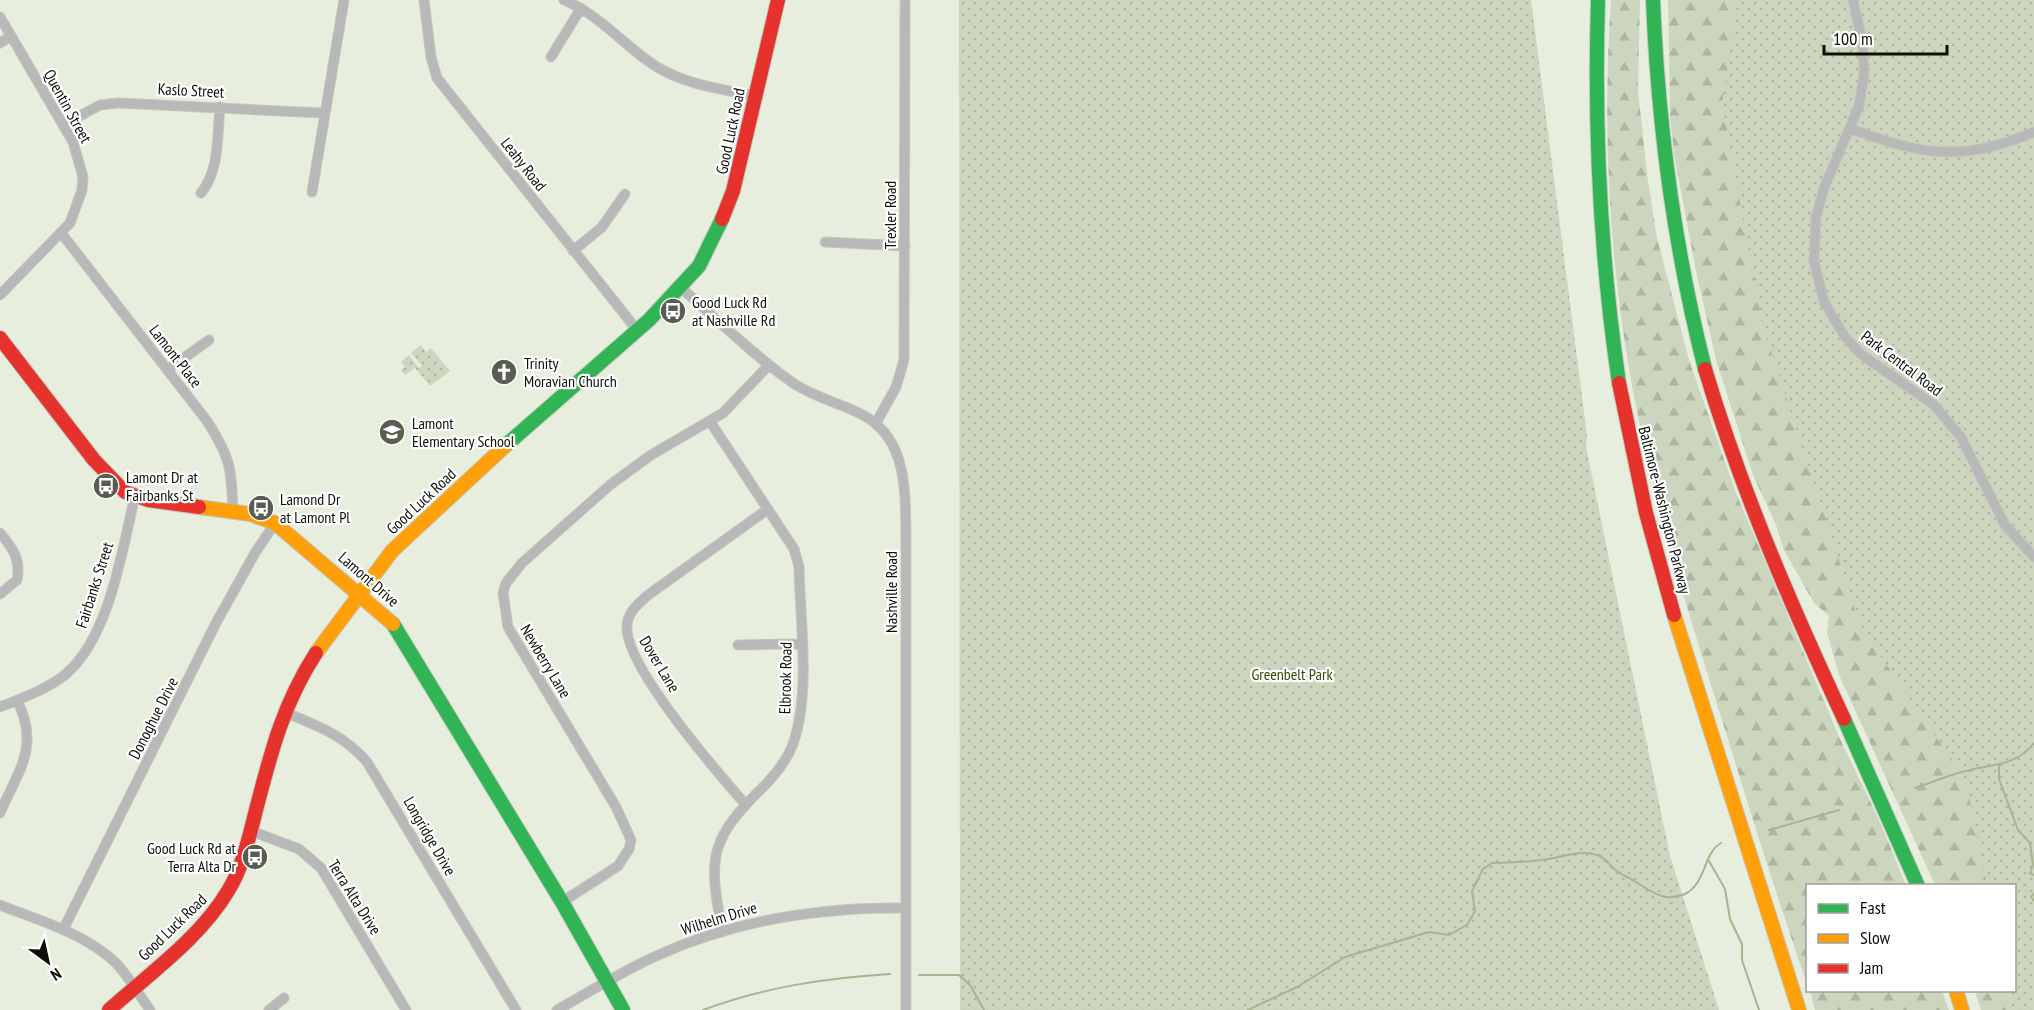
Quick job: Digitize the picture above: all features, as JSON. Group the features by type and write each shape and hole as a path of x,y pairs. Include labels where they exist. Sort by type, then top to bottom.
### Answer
{"main road":[{"name":"Good Luck Road","path":"110,1010 195,932 220,904 241,865 284,712 308,663 360,591 392,551 427,516 637,330 681,288 699,266 726,212 742,161 778,0"},
{"name":"Baltimore-Washington Parkway","path":"1598,0 1595,120 1600,223 1608,315 1630,440 1670,597 1799,1010"},
{"path":"1653,0 1656,80 1674,238 1706,374 1731,452 1765,542 1918,884"},
{"name":"Lamont Drive","path":"0,338 106,474 125,492 135,496 233,510 274,523 360,591 398,629 562,902 623,1010"},
{"path":"1957,992 1962,1010"}],"street":[{"path":"312,192 323,112 344,0"},
{"name":"Leahy Road","path":"424,0 431,57 437,78 637,330"},
{"path":"564,0 581,8 664,71 708,87 755,96"},
{"name":"Trexler Road","path":"876,423 896,387 904,360 905,0"},
{"name":"Park Central Road","path":"1853,0 1863,45 1864,75 1859,106 1824,188 1816,217 1814,261 1824,302 1845,338 1862,355 1934,405 1961,437 2005,525 2034,557"},
{"path":"551,57 581,8"},
{"name":"Quentin Street","path":"0,17 79,155 82,177 82,190 76,209 62,234 0,295"},
{"path":"0,43 11,36"},
{"name":"Kaslo Street","path":"63,125 103,104 220,106 323,112"},
{"path":"201,193 207,186 215,160 220,106"},
{"path":"2010,142 2034,125"},
{"path":"1851,129 1903,147 1938,152 1976,151 2010,142 2034,132"},
{"path":"573,251 602,227 625,194"},
{"name":"Lamont Place","path":"62,234 207,421 224,447 231,468 233,510"},
{"path":"825,243 905,246"},
{"path":"681,288 770,365 815,397 876,423"},
{"path":"167,370 209,340"},
{"name":"Newberry Lane","path":"562,902 618,866 629,849 631,840 616,807 511,634 505,618 503,593 507,583 522,563 610,484 651,455 711,423 738,399 770,365"},
{"name":"Elbrook Road","path":"711,423 787,535 799,567 801,644 802,712 792,746 770,780 723,833 715,857 716,893 722,932"},
{"name":"Nashville Road","path":"876,423 898,453 904,477 906,1010"},
{"name":"Fairbanks Street","path":"0,707 63,676 84,652 103,616 135,496"},
{"name":"Dover Lane","path":"746,805 692,743 633,654 627,627 631,612 648,595 768,509"},
{"name":"Donoghue Drive","path":"63,930 221,613 274,523"},
{"path":"0,533 10,544 19,564 17,580 0,594"},
{"path":"738,645 801,644"},
{"path":"0,813 26,751 28,739 27,723 17,700"},
{"name":"Longridge Drive","path":"284,712 332,732 351,744 367,762 516,1010"},
{"name":"Terra Alta Drive","path":"251,831 299,849 321,868 406,1010"},
{"path":"0,905 63,930 102,951 119,967 150,1010"},
{"name":"Wilhelm Drive","path":"558,1010 657,956 744,924 806,912 905,908"},
{"path":"269,1010 284,998"}],"green space":[{"name":"Greenbelt Park","path":"959,0 1531,0 1587,435 1586,447 1670,856 1719,1010 960,1010"},
{"path":"1611,0 1640,0 1638,90 1647,174 1657,238 1689,360 1736,493 1840,739 1880,822 1906,884 1806,884 1806,981 1686,604 1662,520 1642,435 1623,328 1611,219 1607,109"},
{"path":"1668,0 2034,0 2034,1010 1981,1010 1975,992 2016,992 2016,884 1935,884 1839,675 1827,632 1829,616 1814,603 1784,550 1776,525 1753,475 1716,360 1696,271 1674,154 1670,115"},
{"path":"1738,0 2034,0 2034,1010 2012,1010 2008,992 2016,992 2016,884 1987,884 1966,780 1861,628 1762,323 1722,103"},
{"path":"421,345 426,352 431,348 450,371 430,386 415,368 405,375 401,370 405,367 401,362 409,355 419,368 422,366 411,353"},
{"path":"1810,992 1942,992 1949,1010 1815,1010"}],"waterway":[{"path":"1915,788 1956,774 2013,760 2034,743"},
{"path":"1999,766 1999,779 2018,830 2030,843 2033,865 2030,873 2034,875"},
{"path":"1769,830 1839,810"},
{"path":"1248,1010 1299,986 1345,957 1429,932 1449,935 1467,925 1475,911 1472,891 1483,869 1492,863 1530,861 1576,853 1590,853 1603,857 1616,871 1652,892 1671,897 1685,894 1692,889 1711,854 1721,843"},
{"path":"1709,861 1725,889 1730,919 1742,944 1742,960 1759,1010"},
{"path":"2034,893 2031,897 2034,901"},
{"path":"703,1010 749,995 795,985 890,974"},
{"path":"919,975 959,975 970,985 984,1010"}],"traffic: fast":[{"path":"1598,0 1597,96 1600,192 1607,287 1619,383"},
{"path":"1653,0 1655,47 1669,186 1684,277 1705,369"},
{"path":"505,446 649,320 699,266 722,219"},
{"path":"393,624 562,902 623,1010"},
{"path":"1844,719 1917,884"}],"traffic: slow":[{"path":"316,653 392,551 505,446"},
{"path":"199,507 250,514 275,523 393,624"},
{"path":"1674,615 1799,1010"},
{"path":"1957,992 1962,1010"}],"traffic: jam":[{"path":"722,219 733,191 778,0"},
{"path":"0,338 94,460 125,492 148,500 199,507"},
{"path":"1705,369 1734,459 1768,547 1844,719"},
{"path":"1619,383 1646,513 1674,615"},
{"path":"109,1010 189,940 228,891 245,852 267,768 286,710 316,653"}],"place":[{"name":"Good Luck Rd at Nashville Rd","path":"673,311"},
{"name":"Trinity Moravian Church","path":"504,372"},
{"name":"Lamont Elementary School","path":"392,432"},
{"name":"Lamont Dr at Fairbanks St","path":"106,486"},
{"name":"Lamond Dr at Lamont Pl","path":"261,508"},
{"name":"Good Luck Rd at Terra Alta Dr","path":"255,857"}]}
